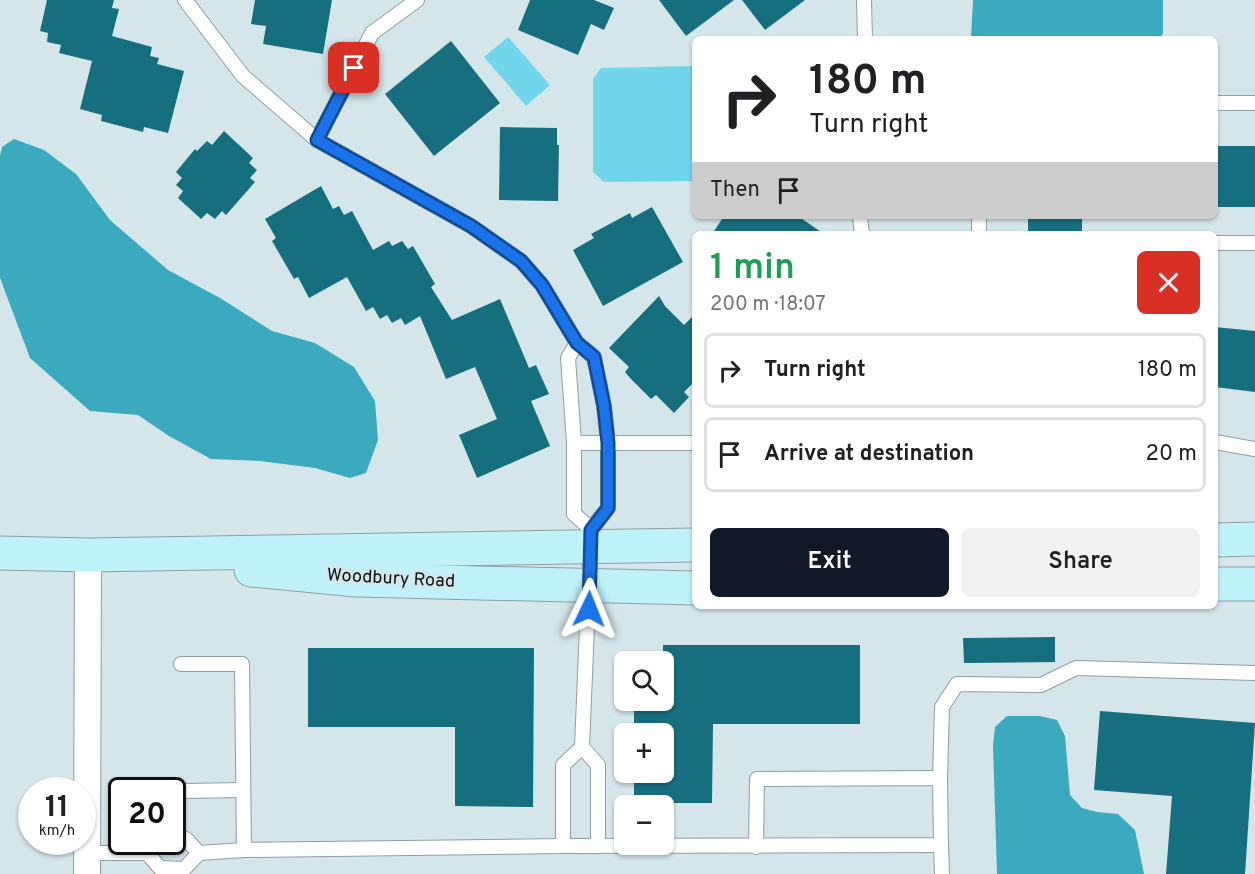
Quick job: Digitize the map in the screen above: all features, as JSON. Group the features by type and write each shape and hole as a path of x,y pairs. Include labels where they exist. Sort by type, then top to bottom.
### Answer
{"street":[{"name":"Woodbury Road","path":"0,553 88,555 591,538 692,545"},
{"path":"1218,540 1255,539"},
{"name":"Woodbury Road","path":"88,555 356,580 692,588"},
{"path":"87,863 88,555"},
{"path":"1218,584 1255,584"}],"lane":[{"path":"185,0 243,76 317,140 471,226 521,261 542,285 577,343 594,357 604,406 608,443 608,508 591,538 582,747 563,765 563,846"},
{"path":"317,140 372,33 417,0"},
{"path":"864,0 866,36"},
{"path":"1218,103 1255,103"},
{"path":"1218,243 1255,243"},
{"path":"577,343 568,358 574,443 574,514 591,538"},
{"path":"574,443 692,443"},
{"path":"1218,443 1255,449"},
{"path":"181,664 242,664 244,850"},
{"path":"942,874 940,778 942,708 957,684 1041,685 1076,668 1255,673"},
{"path":"582,747 598,765 598,846"},
{"path":"756,847 757,779 940,778"},
{"path":"186,791 243,790"},
{"path":"186,839 199,853"},
{"path":"149,855 160,868 184,869 199,853 244,850 941,845"},
{"path":"87,863 135,855"}],"shaded area":[{"path":"973,0 1163,0 1162,36 971,36"},
{"path":"508,37 550,85 526,106 484,57"},
{"path":"692,66 692,181 604,182 593,172 593,79 601,68"},
{"path":"14,139 44,150 76,174 110,220 168,270 220,298 272,331 315,343 354,367 375,401 378,440 366,473 350,478 315,468 260,461 211,459 169,436 138,415 90,411 30,358 0,278 0,156 2,147"},
{"path":"1007,716 1040,716 1057,720 1065,736 1070,795 1082,808 1118,814 1135,830 1144,874 997,874 993,746 995,727"}],"building":[{"path":"47,0 114,0 112,8 119,9 112,36 152,47 150,56 159,58 157,64 184,71 168,133 144,127 143,132 101,121 102,115 80,109 92,61 59,53 61,45 47,42 48,33 40,31"},
{"path":"255,0 332,0 323,54 263,44 266,26 251,24"},
{"path":"530,0 594,0 614,8 604,30 591,24 578,55 518,30"},
{"path":"659,0 734,0 686,36"},
{"path":"742,0 805,0 765,30"},
{"path":"451,41 500,103 434,156 385,94"},
{"path":"500,127 557,128 558,201 499,200"},
{"path":"224,131 253,158 249,163 257,170 250,178 255,182 226,215 222,211 215,219 207,213 201,219 178,198 183,191 176,185 182,178 176,172 195,149 197,151 207,141 212,145"},
{"path":"1218,146 1255,146 1255,207 1218,207"},
{"path":"321,186 333,209 339,206 344,215 352,211 373,250 389,241 392,246 402,241 408,249 413,246 435,284 431,287 452,320 500,299 529,368 536,365 549,394 531,401 550,446 477,478 459,435 497,419 475,367 446,379 420,316 405,325 401,318 392,323 387,315 380,319 373,307 366,311 347,277 309,298 298,277 294,279 272,241 276,238 265,219"},
{"path":"652,207 683,262 603,306 573,250 594,238 591,234 630,213 632,218"},
{"path":"722,219 802,219 820,231 714,231"},
{"path":"1028,219 1082,219 1082,231 1028,231"},
{"path":"659,296 665,306 684,325 692,317 692,384 684,392 689,397 674,413 656,395 651,399 625,372 629,367 609,348"},
{"path":"1218,327 1255,331 1255,392 1218,387"},
{"path":"1055,637 1055,662 964,663 963,638"},
{"path":"663,645 860,645 860,724 713,724 712,803 674,803 674,795 634,795 634,783 674,783 674,723 634,723 634,711 674,711 674,651 663,651"},
{"path":"308,648 534,648 533,807 455,806 455,727 308,727"},
{"path":"1100,711 1255,723 1245,874 1166,874 1172,796 1094,790"}],"route":[{"path":"354,68 317,140 471,226 521,261 542,285 577,343 594,357 604,406 608,443 608,508 591,530 589,609"}]}
